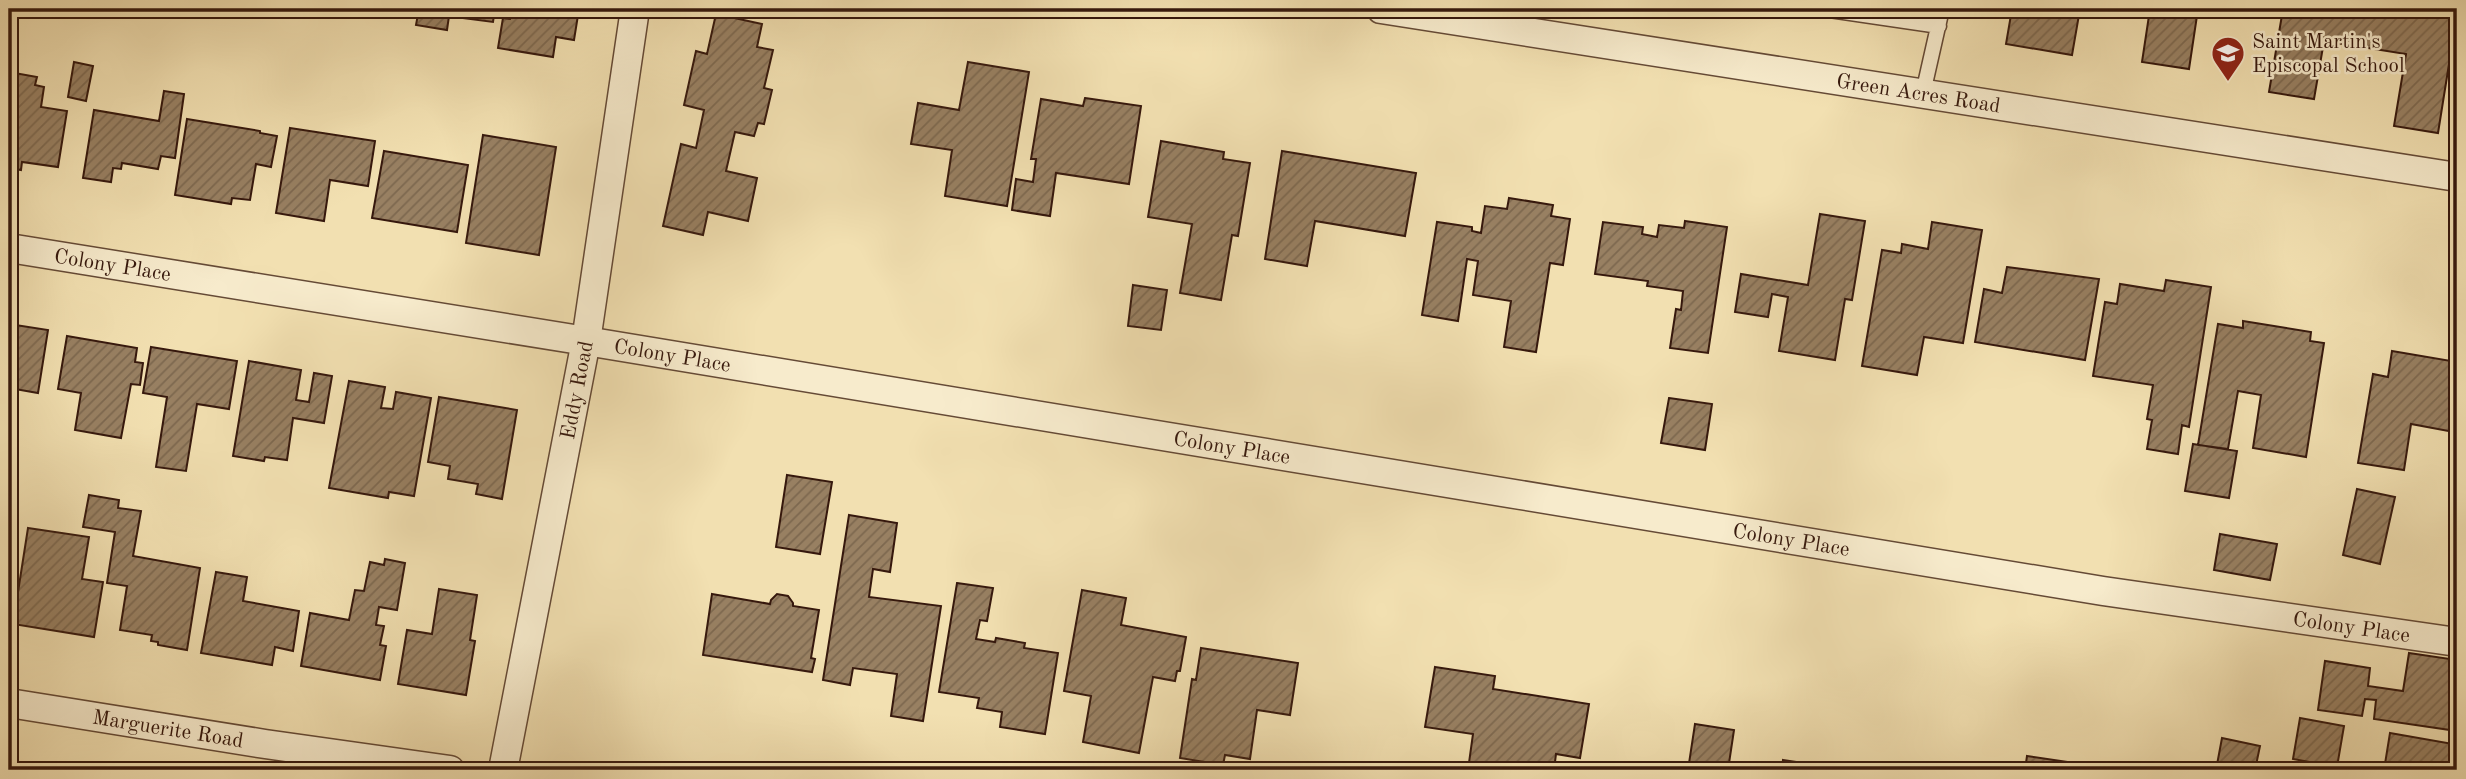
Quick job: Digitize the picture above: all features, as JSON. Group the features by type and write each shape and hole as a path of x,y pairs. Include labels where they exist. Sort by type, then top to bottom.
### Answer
{"street":[{"name":"Eddy Road","path":"503,770 586,341 635,9"},
{"name":"Green Acres Road","path":"1381,9 1495,17 1923,93 2457,177"},
{"name":"Colony Place","path":"9,248 2103,591 2457,642"},
{"name":"Marguerite Road","path":"9,703 450,770"}],"lane":[{"path":"1823,9 1938,26"},
{"path":"1923,93 1942,9"}],"building":[{"path":"249,9 291,9 290,15"},
{"path":"366,9 395,9 395,13"},
{"path":"419,9 450,9 447,30 416,25"},
{"path":"464,9 495,9 493,22 462,18"},
{"path":"512,9 579,9 574,40 556,37 553,57 498,48 503,18 510,19"},
{"path":"2012,9 2080,9 2072,55 2006,44"},
{"path":"2150,9 2198,9 2189,69 2142,62"},
{"path":"2283,9 2457,9 2457,39 2453,39 2438,133 2394,126 2406,54 2324,41 2314,99 2269,92"},
{"path":"716,14 762,24 757,47 773,50 764,88 772,90 764,124 758,123 754,136 735,132 726,171 757,178 748,221 708,212 703,235 663,226 681,144 696,148 704,110 684,105 696,51 707,54"},
{"path":"74,62 93,66 86,101 68,97"},
{"path":"968,62 1029,72 1007,206 945,196 952,150 911,144 918,103 959,110"},
{"path":"9,72 37,77 35,85 44,87 41,107 67,111 58,167 22,162 21,170 9,168"},
{"path":"164,91 184,94 175,158 161,156 158,169 122,163 121,169 113,168 111,182 83,178 94,110 159,121"},
{"path":"1085,98 1141,106 1129,184 1056,173 1050,216 1012,210 1016,179 1033,182 1036,159 1031,159 1041,99 1083,106"},
{"path":"187,119 277,136 271,167 256,164 250,200 232,198 231,204 175,195"},
{"path":"290,128 375,141 368,186 330,180 324,221 276,213"},
{"path":"483,135 556,147 539,255 466,243"},
{"path":"1161,141 1224,152 1223,159 1250,163 1238,236 1232,235 1221,300 1180,293 1192,224 1148,217"},
{"path":"384,151 468,165 457,232 372,218"},
{"path":"1282,151 1416,173 1405,236 1315,221 1307,266 1265,259"},
{"path":"1509,198 1553,205 1551,216 1570,219 1563,265 1550,263 1536,352 1504,347 1511,301 1473,295 1478,261 1467,259 1458,321 1422,315 1437,222 1472,227 1472,231 1481,233 1485,206 1507,209"},
{"path":"1820,214 1865,221 1852,300 1845,299 1835,360 1779,351 1788,297 1772,294 1768,317 1735,312 1741,274 1808,285"},
{"path":"1685,221 1727,227 1708,353 1670,348 1676,309 1681,310 1683,291 1647,286 1648,281 1595,274 1603,222 1643,227 1642,234 1657,237 1659,225 1684,228"},
{"path":"1932,222 1982,230 1963,343 1924,337 1917,375 1862,366 1882,250 1901,253 1902,244 1928,249"},
{"path":"2007,267 2099,279 2085,360 1975,342 1984,289 2002,293"},
{"path":"2166,280 2211,287 2189,427 2182,425 2178,454 2147,449 2152,420 2147,419 2153,385 2093,376 2105,302 2117,304 2120,284 2164,291"},
{"path":"1133,285 1167,290 1161,330 1128,326"},
{"path":"2243,321 2311,332 2310,341 2324,343 2306,457 2253,448 2261,395 2238,391 2228,449 2198,445 2218,324 2243,328"},
{"path":"9,324 48,330 38,393 9,388"},
{"path":"67,336 137,348 135,362 143,363 140,385 131,384 121,438 75,430 81,393 58,389"},
{"path":"151,347 237,361 229,409 197,404 186,471 156,467 167,397 143,393"},
{"path":"2392,351 2457,362 2457,441 2452,440 2454,432 2411,424 2404,470 2358,463 2373,374 2388,377"},
{"path":"249,361 301,370 296,400 309,402 314,373 332,376 324,423 293,418 287,460 265,457 264,461 233,456"},
{"path":"349,381 385,387 381,408 393,409 396,392 431,398 414,496 389,492 388,498 329,488"},
{"path":"439,397 517,410 502,499 476,494 478,484 448,479 450,466 428,462"},
{"path":"1669,398 1712,404 1705,450 1661,443"},
{"path":"2193,444 2237,451 2229,498 2185,491"},
{"path":"787,475 832,482 820,554 776,547"},
{"path":"2357,489 2395,497 2380,564 2343,555"},
{"path":"89,495 119,500 118,508 141,511 133,556 200,568 187,650 158,645 158,642 151,641 152,635 120,630 127,586 107,583 115,532 83,527"},
{"path":"849,515 897,523 890,572 873,569 869,597 941,606 923,721 891,716 897,674 853,668 850,685 823,680"},
{"path":"28,528 89,537 82,579 103,582 94,637 13,624"},
{"path":"2220,534 2277,544 2270,580 2214,570"},
{"path":"9,544 14,545 9,577"},
{"path":"385,559 405,563 397,610 379,607 376,625 384,626 380,645 386,646 380,680 301,666 310,613 349,620 355,590 364,591 370,562 384,565"},
{"path":"216,572 247,577 243,601 299,611 293,651 275,647 272,665 201,653"},
{"path":"957,583 993,588 987,621 980,620 976,639 995,642 996,638 1025,643 1024,648 1058,653 1045,734 1000,727 1002,712 977,708 979,698 939,692"},
{"path":"439,589 477,595 470,640 475,641 466,695 398,684 407,630 432,634"},
{"path":"1082,590 1126,598 1121,625 1186,637 1180,671 1177,671 1175,681 1153,677 1139,753 1083,742 1091,696 1064,691"},
{"path":"712,594 770,604 777,594 788,596 793,606 819,610 811,658 815,659 812,672 703,655"},
{"path":"1201,648 1298,663 1290,715 1257,710 1250,759 1225,755 1223,765 1180,758 1192,679 1196,680"},
{"path":"2409,653 2457,660 2457,731 2374,719 2376,700 2365,699 2362,716 2318,710 2325,661 2370,668 2368,686 2403,691"},
{"path":"1435,667 1495,676 1493,689 1589,704 1580,758 1556,754 1554,770 1468,770 1473,734 1425,727"},
{"path":"2300,718 2344,726 2337,767 2293,759"},
{"path":"1695,724 1734,730 1728,770 1688,770"},
{"path":"2390,733 2453,744 2448,770 2384,770"},
{"path":"2222,738 2260,746 2255,770 2216,770"},
{"path":"2027,756 2088,765 2087,770 2025,770"},
{"path":"1783,760 1850,770 1782,770"},
{"path":"1909,763 1947,769 1947,770 1908,770"}],"place":[{"name":"Saint Martin's Episcopal School","path":"2228,83"}]}
